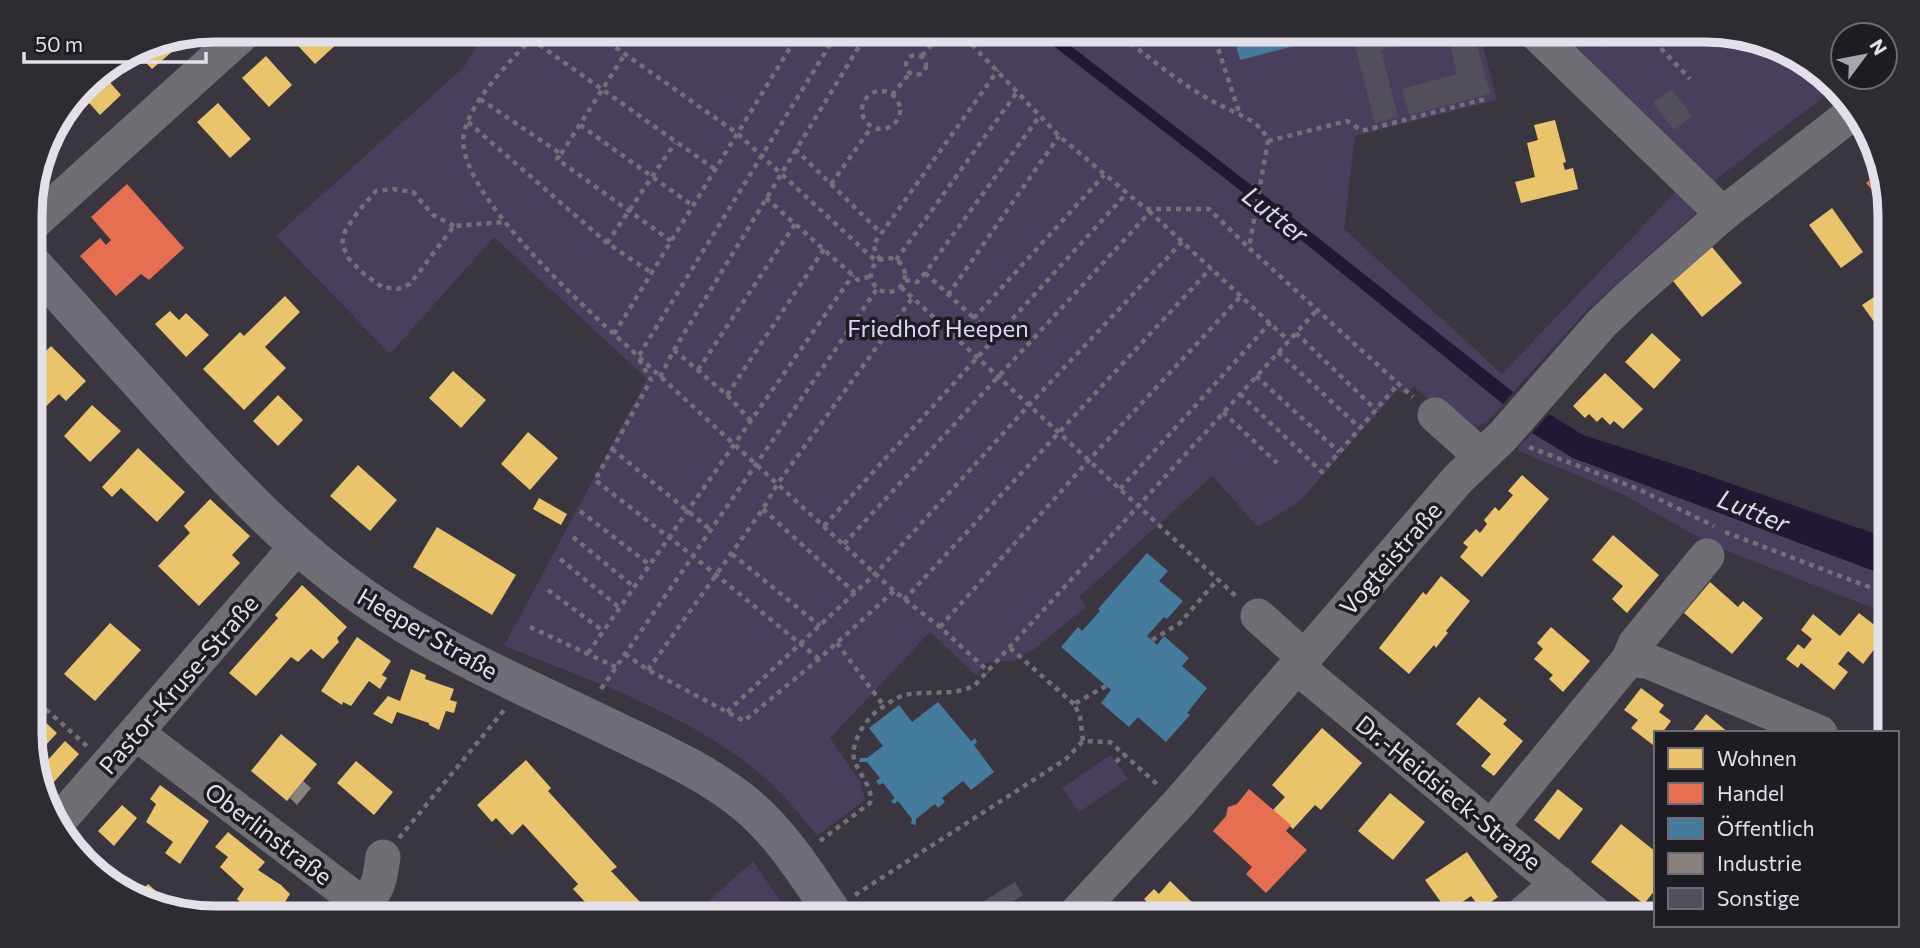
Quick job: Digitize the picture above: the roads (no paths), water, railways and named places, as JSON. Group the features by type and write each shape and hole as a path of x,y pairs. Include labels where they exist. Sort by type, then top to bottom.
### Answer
{"main road":[{"name":"Heeper Straße","path":"42,274 208,458 298,545 356,593 413,630 708,778 746,804 775,833 827,906"}],"street":[{"path":"42,215 234,42"},
{"path":"1545,42 1723,214"},
{"name":"Vogteistraße","path":"1083,906 1179,803 1458,479 1492,446 1601,324 1723,214 1847,117"},
{"path":"1435,415 1492,446"},
{"name":"Pastor-Kruse-Straße","path":"63,816 298,545"},
{"path":"1492,826 1629,659 1634,644 1707,556"},
{"name":"Dr.-Heidsieck-Straße","path":"1258,616 1301,663 1586,906"},
{"path":"1629,659 1650,662 1815,731"},
{"name":"Oberlinstraße","path":"136,733 354,898 363,901 376,889 383,857"},
{"path":"1532,906 1559,883"}],"water":[{"name":"Lutter","path":"1049,42 1066,42 1513,392 1503,404 1241,191"},
{"name":"Lutter","path":"1549,414 1583,435 1878,535 1878,572 1573,458 1532,433"}],"park label":[{"name":"Friedhof Heepen","path":"938,327"}]}
